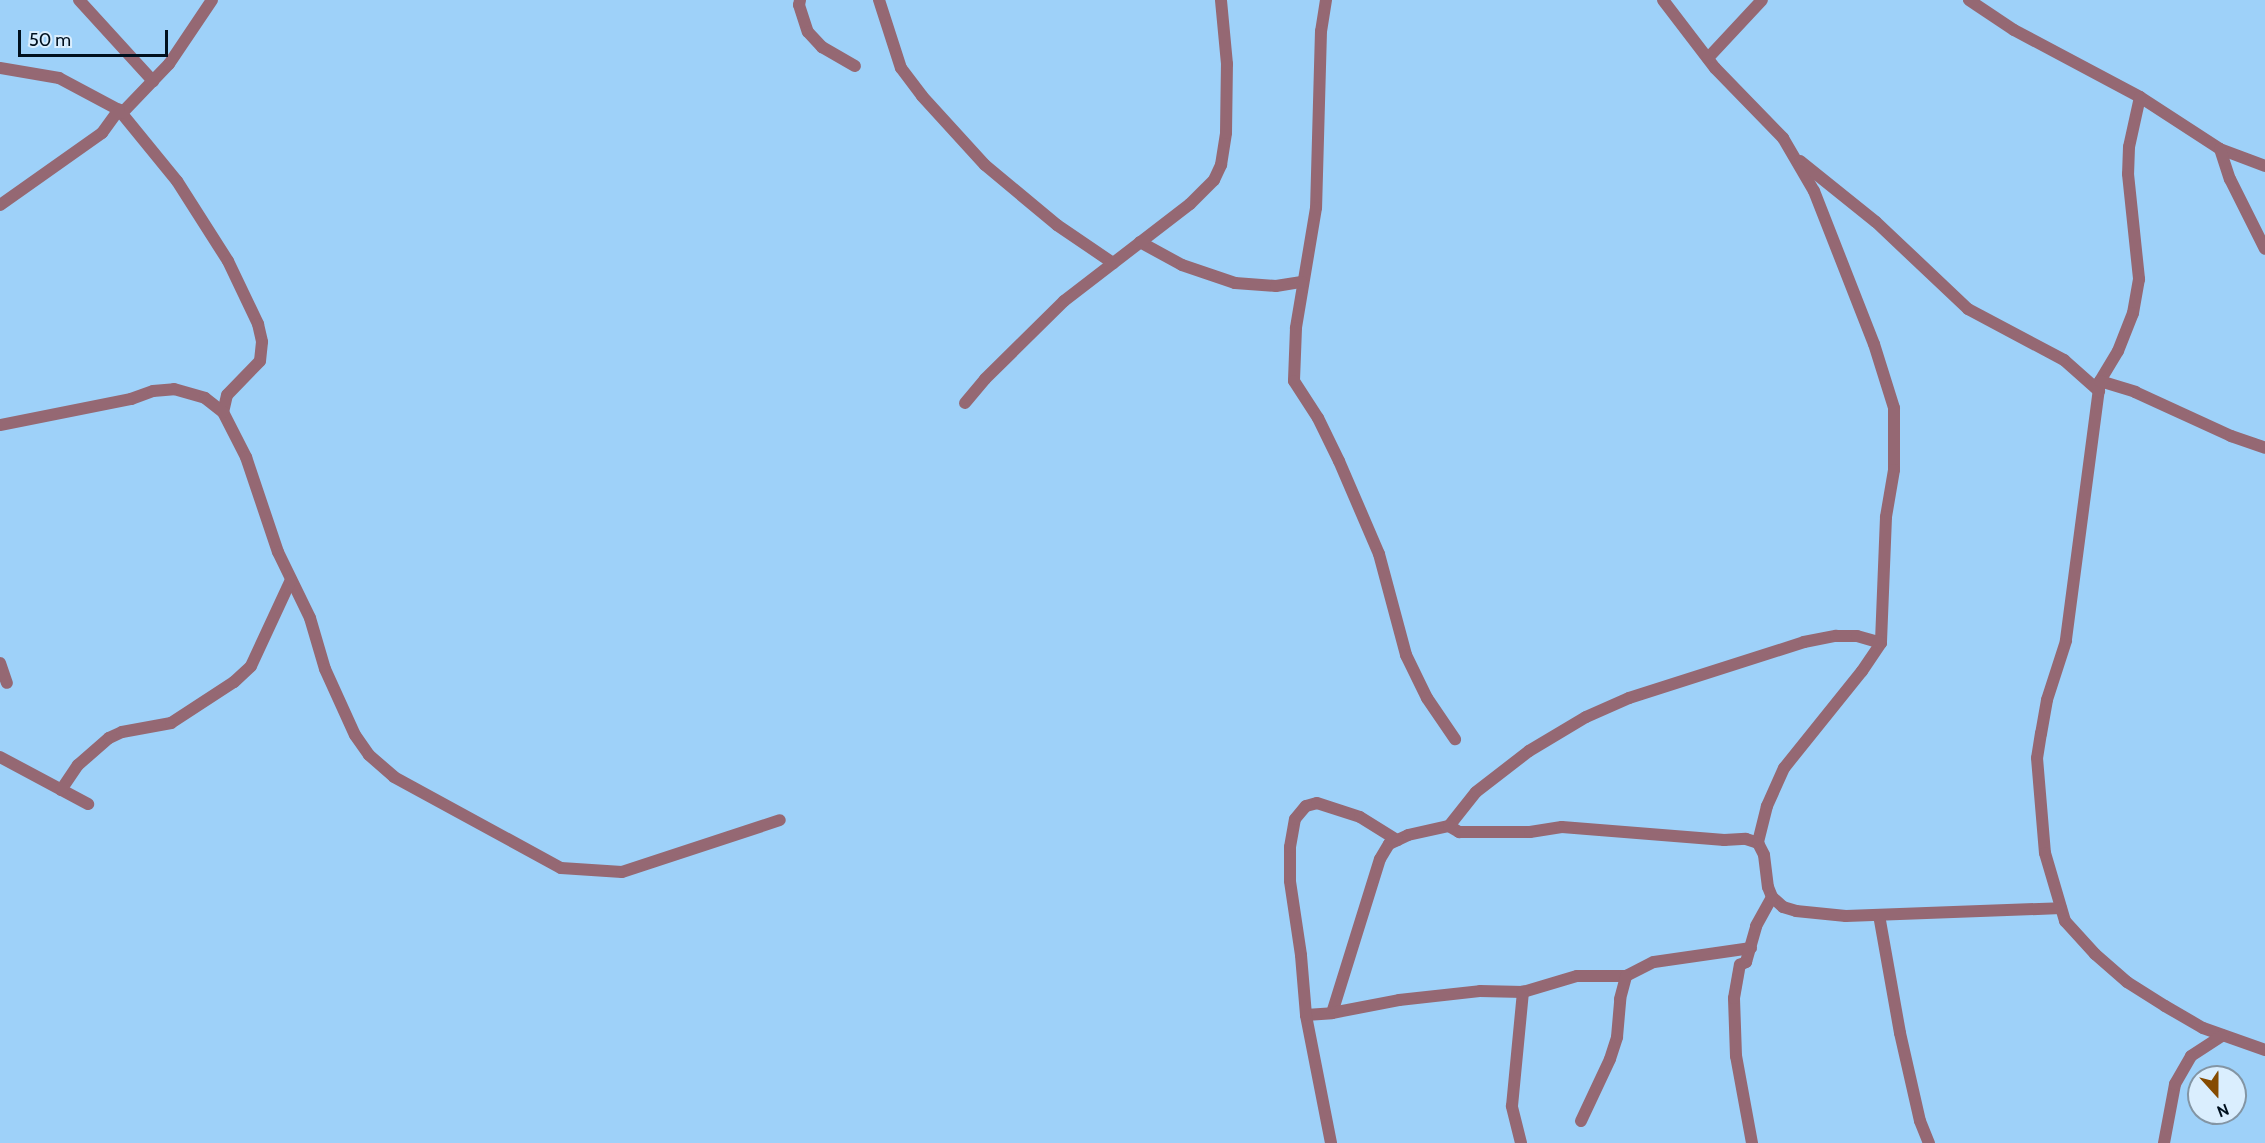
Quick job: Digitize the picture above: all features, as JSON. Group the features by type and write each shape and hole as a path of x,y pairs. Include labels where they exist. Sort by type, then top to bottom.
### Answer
{"street":[{"path":"79,0 153,81"},
{"path":"0,205 102,133 169,64 212,0"},
{"path":"800,0 799,5 808,32 822,47 855,66"},
{"path":"879,0 901,68 922,96 985,165 1057,225 1113,263"},
{"path":"964,403 985,378 1064,302 1190,204 1214,180 1221,165 1226,133 1227,64 1221,0"},
{"path":"1326,0 1321,31 1316,208 1296,328 1294,381 1335,452 1379,554 1406,654 1427,698 1455,739"},
{"path":"1663,0 1708,58 1783,138 1814,191 1874,344 1894,408 1894,470 1886,517 1881,643 1862,671 1784,768 1767,806 1758,843 1764,855 1768,887 1772,897 1782,907 1797,911 1846,916 2061,908"},
{"path":"1708,58 1762,0"},
{"path":"1969,0 2014,30 2140,97 2220,149 2265,166"},
{"path":"0,68 59,78 121,111 177,181 228,261 258,324 262,342 260,361 227,395 223,412"},
{"path":"2140,97 2129,147 2128,174 2139,279 2133,312 2118,351 2099,386 2069,622 2048,700 2037,758 2045,853 2066,921 2095,954 2127,982 2165,1006 2223,1035 2265,1050"},
{"path":"2220,149 2230,179 2265,249"},
{"path":"1794,157 1876,222 1968,309 2064,360 2099,386 2135,392 2231,436 2265,448"},
{"path":"1140,243 1182,265 1235,283 1276,286 1302,282"},
{"path":"0,425 131,399 153,391 174,389 205,398 223,412 246,457 278,552 310,618 325,669 355,735 369,755 394,777 561,868 622,872 780,820"},
{"path":"61,790 78,765 109,738 122,732 171,723 234,682 251,666 291,580"},
{"path":"1332,1013 1380,859 1389,844 1449,826 1476,792 1529,751 1586,717 1629,698 1804,642 1846,636 1881,643"},
{"path":"0,663 7,683"},
{"path":"0,757 88,804"},
{"path":"1331,1143 1306,1015 1301,955 1290,880 1290,847 1295,819 1306,806 1317,803 1360,817 1397,840"},
{"path":"1449,826 1458,832 1530,832 1562,826 1714,839 1746,839 1758,843"},
{"path":"1752,1143 1736,1056 1734,998 1740,965 1746,962 1756,926 1772,897"},
{"path":"1880,915 1892,993 1920,1121 1927,1142"},
{"path":"1306,1015 1332,1013 1399,1000 1480,991 1523,992 1577,976 1626,976 1654,962 1751,948"},
{"path":"1581,1121 1610,1059 1617,1037 1620,999 1626,976"},
{"path":"1521,1143 1512,1106 1523,992"},
{"path":"2163,1143 2175,1084 2191,1056 2223,1035"}]}
